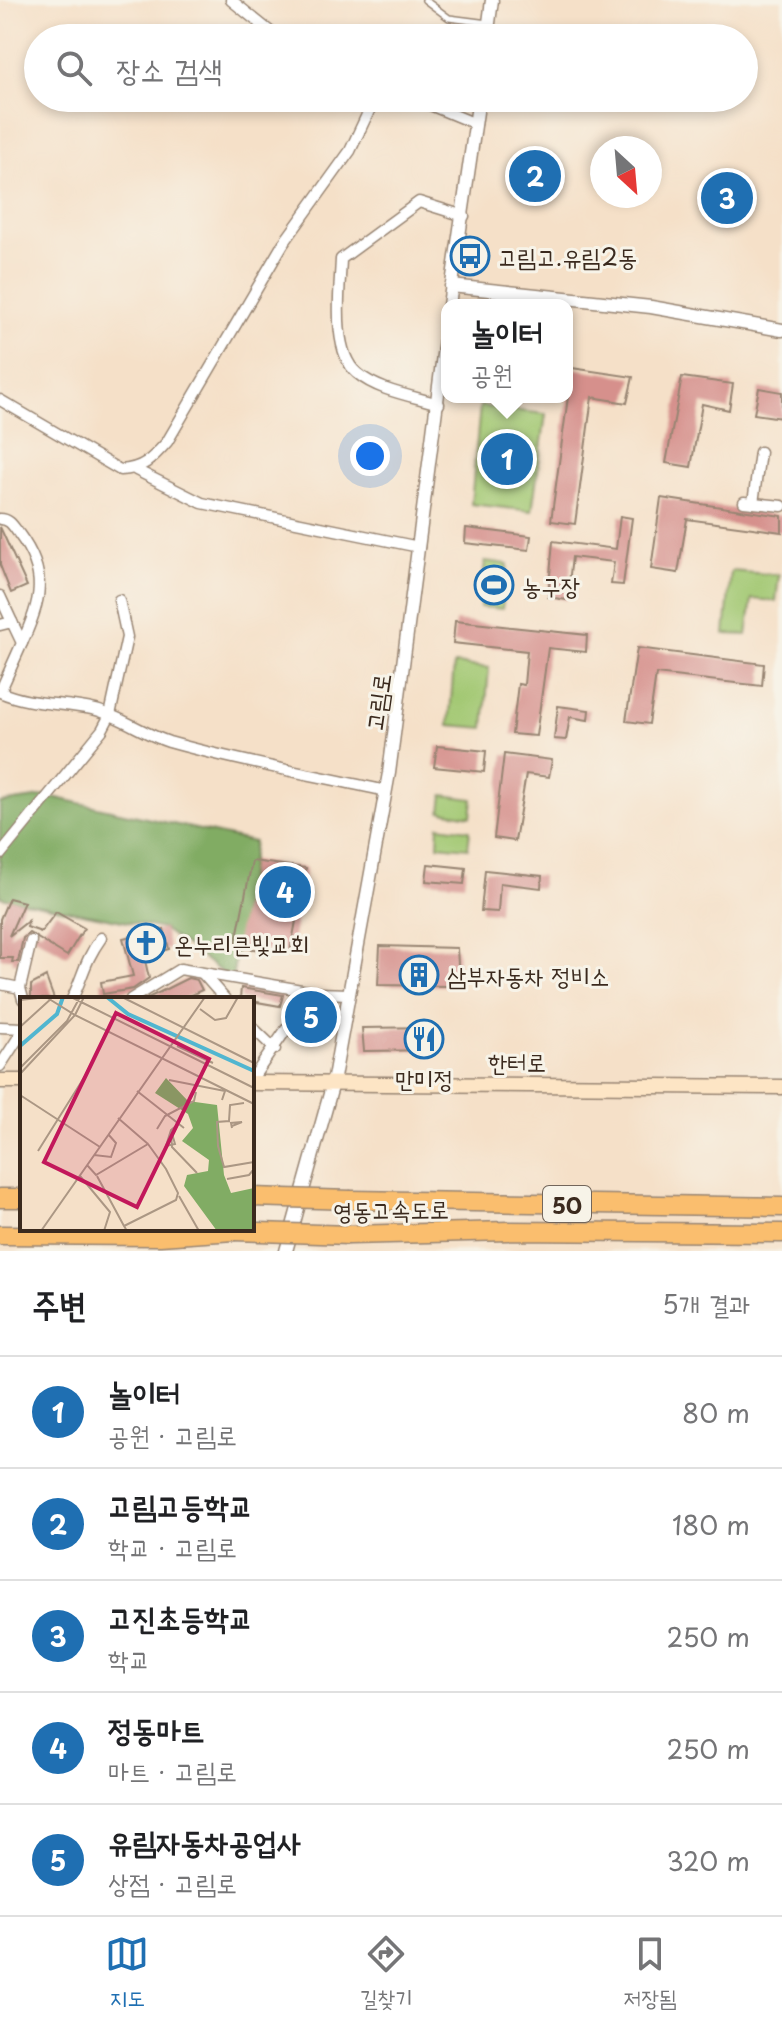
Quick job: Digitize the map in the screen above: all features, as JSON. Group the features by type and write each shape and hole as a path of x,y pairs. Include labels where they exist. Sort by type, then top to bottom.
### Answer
{"highway":[{"name":"영동고속도로","path":"254,1197 782,1207"},
{"name":"영동고속도로","path":"0,1235 160,1236 234,1231 349,1235 509,1231 782,1233"}],"main road":[{"name":"한터로","path":"254,1081 782,1087"}],"street":[{"path":"231,0 261,24"},
{"path":"489,23 492,0"},
{"path":"136,470 167,442 283,244 350,151 368,112"},
{"path":"447,112 476,124"},
{"path":"450,299 477,112"},
{"path":"439,404 379,386 355,372 338,330 341,259 419,202 464,216"},
{"path":"451,286 651,307 782,330"},
{"name":"고림로","path":"286,1251 333,1083 350,994 386,791 441,384"},
{"path":"0,400 120,470 136,470 202,503 419,547"},
{"path":"760,452 749,502 782,506"},
{"path":"0,519 10,522 26,544 39,573 36,610 0,692 22,702 61,703 110,715 166,741 386,791"},
{"path":"0,596 22,643"},
{"path":"0,855 102,730 110,715 127,637 119,600"},
{"path":"0,625 12,622"},
{"path":"73,997 81,979 83,964 101,938"},
{"path":"0,984 22,994 31,941"},
{"path":"134,997 180,969 319,993 350,994"},
{"path":"201,972 223,997"},
{"path":"254,1078 307,999 319,993"},
{"path":"0,1027 20,1030"},
{"path":"254,1029 275,1049"},
{"path":"0,1066 20,1033"}],"lane":[{"path":"425,0 449,18 489,23"}],"green space":[{"path":"480,406 546,414 532,511 471,504"},
{"name":"농구장","path":"485,561 508,564 502,609 480,607"},
{"path":"731,571 779,575 776,601 752,599 747,635 725,634"},
{"path":"454,664 489,668 484,728 449,725"},
{"path":"443,795 473,799 471,816 441,811"},
{"path":"48,796 254,842 232,980 163,929 0,897 0,803"},
{"path":"439,826 470,830 468,848 438,845"}],"building":[{"path":"573,368 633,377 627,403 592,397 575,524 551,521 567,403 573,403"},
{"path":"682,377 733,384 729,410 702,404 691,467 666,463"},
{"path":"759,388 782,392 782,418 754,414"},
{"path":"661,498 782,516 782,532 687,519 678,573 651,569"},
{"path":"620,516 632,518 623,585 611,584 614,562 572,557 567,600 548,597 553,541 616,549"},
{"path":"0,527 27,586 11,593 0,565"},
{"path":"466,528 531,536 529,550 465,543"},
{"path":"455,621 587,635 586,652 548,648 536,736 512,734 518,684 524,685 527,651 453,643"},
{"path":"637,648 764,664 762,686 656,674 649,724 626,721"},
{"path":"558,706 589,710 588,720 570,717 566,740 554,739"},
{"path":"437,746 486,751 484,772 434,767"},
{"path":"504,754 552,760 549,777 526,774 515,841 494,838"},
{"path":"252,861 306,868 290,953 235,947"},
{"path":"428,864 466,868 464,884 426,881"},
{"path":"485,870 542,876 541,888 500,883 498,912 481,911"},
{"path":"9,898 24,902 9,936 28,921 27,927 41,932 56,912 84,928 67,956 29,933 23,938 18,962 12,962 13,958 0,958 0,919"},
{"path":"164,929 169,949 144,956 149,978 133,989 103,994 101,982 133,976 123,938"},
{"path":"380,946 457,948 459,981 447,986 378,985"},
{"path":"46,977 53,997 31,997 31,985"},
{"path":"188,978 197,980 202,990 186,997 150,997"},
{"path":"241,988 283,995 280,1006 254,1001 254,997 240,997"},
{"path":"316,1003 326,1012 309,1032 299,1025"},
{"path":"435,1027 436,1050 364,1051 362,1028"}],"place":[{"name":"고림고등학교","path":"535,176"},
{"name":"고진초등학교","path":"727,198"},
{"name":"고림고.유림2동","path":"470,256"},
{"name":"놀이터","path":"507,459"},
{"name":"농구장","path":"494,585"},
{"name":"정동마트","path":"285,892"},
{"name":"온누리큰빛교회","path":"146,943"},
{"name":"삼부자동차 정비소","path":"419,975"},
{"name":"유림자동차공업사","path":"311,1017"},
{"name":"만미정","path":"424,1039"}]}
